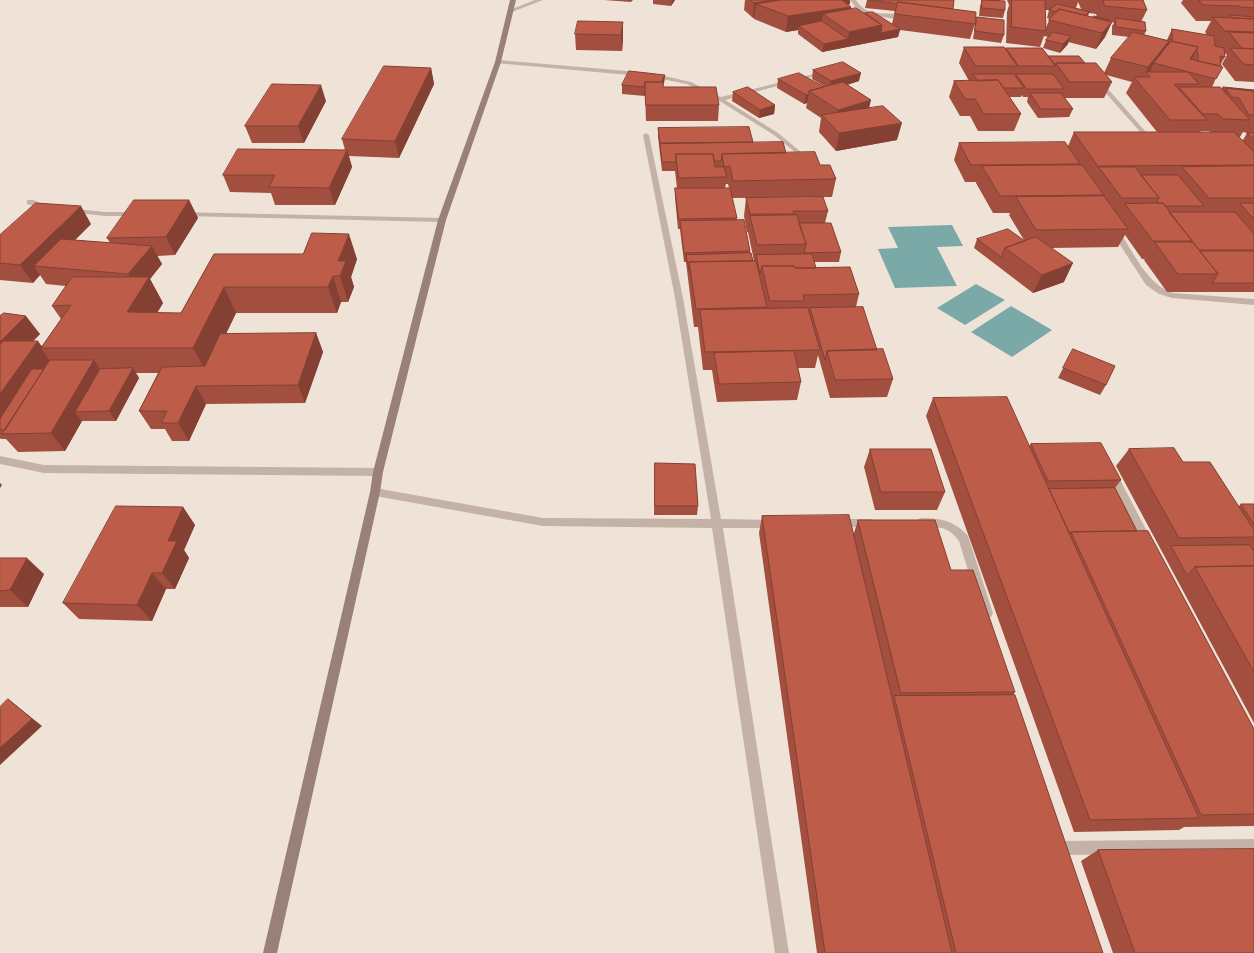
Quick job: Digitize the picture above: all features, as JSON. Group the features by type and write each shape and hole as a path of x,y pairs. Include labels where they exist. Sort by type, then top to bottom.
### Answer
{"street":[{"path":"270,953 375,492 378,472 442,220 498,62 513,0"},
{"path":"510,11 540,0"},
{"path":"853,0 854,4 859,9 868,12 917,18"},
{"path":"498,62 665,77 689,83 720,99 776,134 815,166"},
{"path":"720,99 831,70"},
{"path":"1092,74 1155,146 1148,146"},
{"path":"646,135 679,298 718,525 782,953"},
{"path":"30,202 60,209 105,214 143,214"},
{"path":"174,214 442,220"},
{"path":"1111,225 1149,283 1162,292 1172,295 1254,302"},
{"path":"0,460 44,469 378,472"},
{"path":"1105,463 1154,554"},
{"path":"375,492 543,522 718,525 788,524"},
{"path":"914,522 947,524 956,529 964,539 990,622"},
{"path":"827,523 882,523"},
{"path":"1056,832 1066,863"},
{"path":"1061,848 1254,846"}],"water":[{"path":"952,225 963,246 937,247 957,286 895,288 878,249 898,248 888,227"},
{"path":"976,284 1005,300 965,325 937,308"},
{"path":"1011,306 1052,330 1012,357 971,332"}],"building":[{"path":"751,0 774,0 754,3"},
{"path":"781,0 842,0 851,7 788,16 756,4"},
{"path":"868,0 954,0 953,9"},
{"path":"982,0 1005,1 1005,10 982,8"},
{"path":"1012,0 1045,0 1046,31 1012,27"},
{"path":"1103,0 1143,0 1147,10 1105,6"},
{"path":"1199,0 1254,0 1254,8 1203,5"},
{"path":"898,2 976,12 975,24 895,14"},
{"path":"1058,4 1090,12 1085,15 1059,9 1057,12 1049,10"},
{"path":"856,8 882,25 849,32 823,14"},
{"path":"1059,9 1112,22 1102,33 1049,20"},
{"path":"873,12 900,29 881,33 882,25 865,13"},
{"path":"1230,15 1254,17 1254,19 1232,18"},
{"path":"1094,16 1109,20 1093,17"},
{"path":"977,17 1004,20 1004,35 975,31"},
{"path":"1213,17 1254,19 1254,32 1225,31"},
{"path":"1116,18 1145,22 1146,31 1116,27"},
{"path":"578,21 623,22 621,35 575,34"},
{"path":"822,21 848,39 824,44 799,26"},
{"path":"1172,29 1214,36 1215,46 1224,48 1225,57 1220,56 1221,66 1198,61 1198,52 1196,52 1198,47 1171,41 1168,45 1168,39 1172,40"},
{"path":"1053,32 1071,36 1063,44 1046,40"},
{"path":"1133,32 1169,41 1148,67 1111,58"},
{"path":"1229,32 1254,33 1254,49 1242,48"},
{"path":"1171,41 1198,47 1190,59 1223,67 1216,79 1154,63"},
{"path":"964,47 1004,47 1017,66 976,66"},
{"path":"1006,48 1042,48 1056,66 1019,66"},
{"path":"1230,48 1254,49 1254,65 1244,64"},
{"path":"1048,56 1079,56 1085,63 1056,63 1055,65"},
{"path":"843,62 861,73 831,81 813,70"},
{"path":"1056,63 1096,63 1112,82 1070,82"},
{"path":"384,66 431,68 395,141 342,139"},
{"path":"629,71 665,75 661,82 645,82 645,87 622,85"},
{"path":"1146,72 1188,72 1199,84 1174,84 1207,120 1170,120 1134,77 1150,77"},
{"path":"799,73 824,87 809,91 809,94 806,95 778,79"},
{"path":"973,74 1014,74 1024,88 1004,88 998,80 978,81"},
{"path":"1016,74 1053,74 1064,89 1027,89"},
{"path":"998,80 1021,114 984,114 975,99 965,99 954,81"},
{"path":"645,82 663,82 663,87 716,87 719,105 646,105"},
{"path":"843,82 871,100 838,110 809,91"},
{"path":"272,84 321,85 298,126 245,126"},
{"path":"748,87 775,105 760,110 733,92"},
{"path":"1179,87 1220,87 1250,120 1223,119 1218,114 1203,114"},
{"path":"1223,87 1254,91 1226,88 1225,91"},
{"path":"1226,88 1254,91 1254,115 1249,115 1239,98 1232,97"},
{"path":"1030,93 1061,93 1073,109 1041,109"},
{"path":"883,106 902,123 839,133 822,115"},
{"path":"749,127 753,142 660,143 658,128"},
{"path":"1074,132 1234,132 1254,152 1254,165 1098,166"},
{"path":"1247,133 1254,133 1254,139"},
{"path":"783,142 786,153 722,154 721,161 714,161 713,154 676,154 676,162 662,162 660,144"},
{"path":"1065,142 1080,164 971,165 959,143"},
{"path":"238,149 347,150 329,188 269,187 275,175 223,175"},
{"path":"815,152 820,165 830,165 836,179 733,181 730,166 724,167 722,154"},
{"path":"676,154 713,154 715,167 724,167 727,177 679,178"},
{"path":"1082,165 1104,195 1000,196 982,166"},
{"path":"1254,166 1254,198 1209,198 1182,167"},
{"path":"1099,167 1135,167 1159,198 1122,198"},
{"path":"1141,175 1178,175 1204,206 1165,206 1163,203 1156,203 1159,198"},
{"path":"675,188 730,188 737,218 679,219"},
{"path":"1104,196 1128,229 1036,230 1016,197"},
{"path":"823,197 828,211 793,211 794,214 750,214 746,198"},
{"path":"134,200 189,200 166,237 107,238"},
{"path":"36,203 81,206 20,265 0,263 0,235"},
{"path":"1163,203 1192,241 1153,241 1125,204"},
{"path":"1240,203 1254,203 1254,219"},
{"path":"1169,212 1235,212 1254,234 1254,250 1199,250 1193,242 1191,242 1192,241"},
{"path":"797,215 806,244 757,245 750,216"},
{"path":"744,220 750,251 684,253 680,221"},
{"path":"799,223 831,223 841,252 804,253 806,244"},
{"path":"1008,229 1025,241 1005,248 1001,257 977,239"},
{"path":"312,233 349,234 338,261 346,261 340,276 333,276 328,287 224,287 193,348 41,348 71,305 52,306 72,277 149,277 127,312 181,313 214,254 303,254"},
{"path":"1036,237 1073,263 1042,275 1005,248"},
{"path":"61,239 152,246 128,274 34,266"},
{"path":"1155,242 1193,242 1218,274 1178,274"},
{"path":"1200,251 1254,251 1254,283 1212,283 1218,274"},
{"path":"751,253 753,261 689,262 689,271 686,255"},
{"path":"812,254 816,268 762,266 760,274 756,255"},
{"path":"756,261 767,307 696,309 689,262"},
{"path":"762,266 794,266 795,268 850,267 859,294 803,295 804,301 770,301"},
{"path":"863,307 877,350 827,351 825,360 810,308"},
{"path":"808,308 820,350 705,352 700,310"},
{"path":"4,313 26,316 0,342 0,316"},
{"path":"316,333 298,385 196,386 178,423 161,423 167,411 139,411 162,367 205,366 220,334"},
{"path":"3,341 38,341 0,394 0,345"},
{"path":"883,349 893,379 835,380 827,351"},
{"path":"1073,349 1115,366 1106,385 1063,368"},
{"path":"794,351 801,382 719,384 714,353"},
{"path":"50,360 94,360 51,433 2,434"},
{"path":"133,368 109,411 75,412 100,369"},
{"path":"32,369 44,369 5,430 0,430 0,419"},
{"path":"1007,397 1199,818 1090,820 933,398"},
{"path":"1101,443 1121,480 1048,481 1031,444"},
{"path":"1174,448 1183,462 1210,462 1254,530 1254,537 1179,538 1129,449"},
{"path":"870,449 931,449 945,492 881,492"},
{"path":"655,463 695,464 698,506 655,506"},
{"path":"1115,488 1137,531 1071,532 1070,534 1049,489"},
{"path":"1241,504 1254,504 1254,524"},
{"path":"116,506 183,507 168,541 177,541 162,573 152,573 137,605 63,603"},
{"path":"849,515 952,953 825,953 762,516"},
{"path":"858,520 935,520 951,570 973,570 1015,692 901,693"},
{"path":"1148,531 1254,729 1254,814 1201,815 1071,532"},
{"path":"1250,545 1254,552 1254,566 1195,567 1187,575 1171,546"},
{"path":"0,558 27,558 10,590 0,591"},
{"path":"1254,566 1254,672 1195,567"},
{"path":"1015,695 1103,953 956,953 894,696"},
{"path":"8,699 32,719 0,748 0,707"},
{"path":"1254,849 1254,953 1135,953 1098,850"}]}
